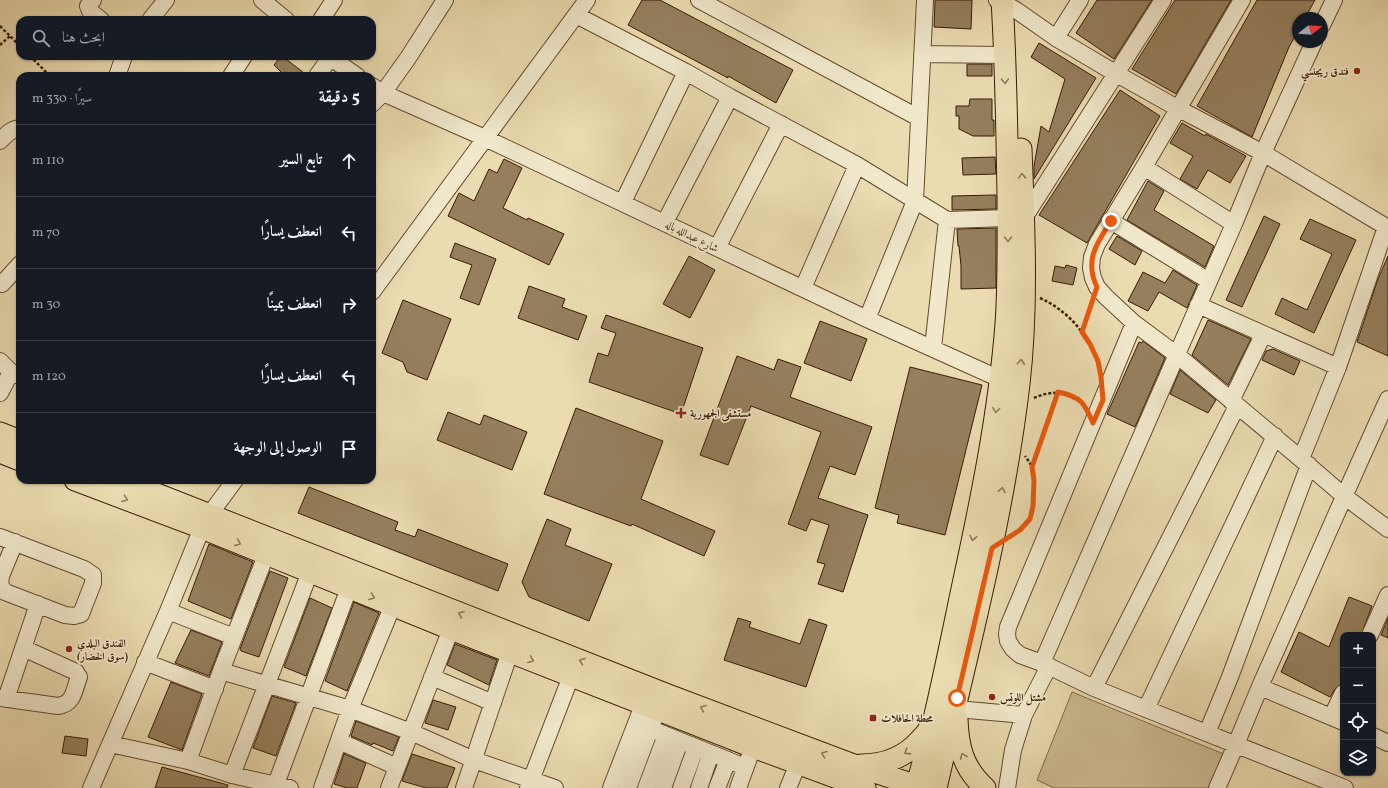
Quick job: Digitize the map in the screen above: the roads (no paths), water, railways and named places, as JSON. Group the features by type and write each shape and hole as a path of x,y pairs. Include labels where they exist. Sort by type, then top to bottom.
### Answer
{"main road":[{"path":"129,484 206,521 266,555 753,747 798,764 848,777 924,788 950,706 992,548 1010,453 1019,382 1024,292 1008,152 1004,54 1007,3"},
{"path":"985,788 969,769 961,752 958,734 950,706 991,447 1000,379 1016,218 1007,3"},
{"path":"0,433 16,439"},
{"path":"0,452 16,458"},
{"path":"88,484 206,521 341,567 652,708 848,777 865,788"},
{"path":"848,777 874,765 895,759 914,747 950,706"}],"street":[{"path":"93,0 88,6 89,9 97,16"},
{"path":"153,16 166,0"},
{"path":"324,16 334,0"},
{"path":"376,94 408,58 445,0"},
{"path":"376,287 587,0"},
{"path":"699,0 919,118"},
{"path":"867,319 915,201 925,0"},
{"path":"1056,38 1080,0"},
{"path":"576,15 686,72 857,165 947,220 1016,218 1163,0"},
{"path":"1242,0 1179,109 1097,244 1092,257 1091,268 1093,278 1097,287 1106,297 1134,323 1177,355 1275,436 1344,496 1388,529"},
{"path":"1328,12 1334,0"},
{"path":"1007,3 1056,38 1115,73 1179,109 1263,153 1387,228 1230,677 1206,733"},
{"path":"1007,788 1013,750 1024,715 1263,153 1311,48"},
{"path":"922,54 1004,54"},
{"path":"119,72 123,60"},
{"path":"234,72 241,60"},
{"path":"320,72 327,60"},
{"path":"333,60 351,72"},
{"path":"623,202 686,72"},
{"name":"شارع عبدالله باله","path":"376,94 485,138 597,192 623,202 867,319 1000,379"},
{"path":"665,222 730,97"},
{"path":"717,248 781,124"},
{"path":"0,141 10,131 16,128"},
{"path":"803,288 857,165"},
{"path":"1144,167 1234,224"},
{"path":"933,348 947,220"},
{"path":"1111,221 1209,281"},
{"path":"2,284 16,268"},
{"path":"1198,305 1338,367"},
{"path":"1134,323 1008,627 1008,641 1013,649 1020,655 1046,665 1094,688 1345,788"},
{"path":"1094,688 1234,403 1263,335"},
{"path":"0,361 16,374 0,393"},
{"path":"1217,788 1260,687 1388,399"},
{"path":"1146,709 1275,436"},
{"path":"91,788 206,521 232,484"},
{"path":"0,537 15,542 84,570 93,575 93,583 81,614 74,616 65,615 5,592 0,585 1,576 15,542"},
{"path":"188,762 221,671 266,555"},
{"path":"232,775 310,572"},
{"path":"110,744 188,762 232,775 283,786 309,697 350,588"},
{"path":"1371,632 1388,595"},
{"path":"23,648 76,672 79,677 70,701 65,706 3,698 23,648 38,604"},
{"path":"322,788 350,710 393,605"},
{"path":"168,611 234,638"},
{"path":"390,788 451,629"},
{"path":"464,788 510,652"},
{"path":"145,662 215,689"},
{"path":"221,671 350,710 411,732 530,784 555,788"},
{"path":"530,784 571,676"},
{"path":"432,677 493,703"},
{"path":"1260,687 1338,719 1341,704"},
{"path":"950,706 1024,715"},
{"path":"652,708 673,738 745,767"},
{"path":"611,788 652,708"},
{"path":"628,788 652,708"},
{"path":"646,788 673,738"},
{"path":"663,788 673,738"},
{"path":"1376,738 1388,744"},
{"path":"339,741 397,767"},
{"path":"681,788 696,747"},
{"path":"738,788 753,747"},
{"path":"698,788 711,753"},
{"path":"717,788 728,760"},
{"path":"788,788 798,764"}],"place":[{"name":"فندق ريجنسي","path":"1357,71"},
{"name":"مستشفى الجمهورية","path":"681,413"},
{"name":"الفندق البلدي (سوق الخضار)","path":"69,649"},
{"name":"مشتل اللوتس","path":"992,697"},
{"name":"محطة الحافلات","path":"873,718"}]}
